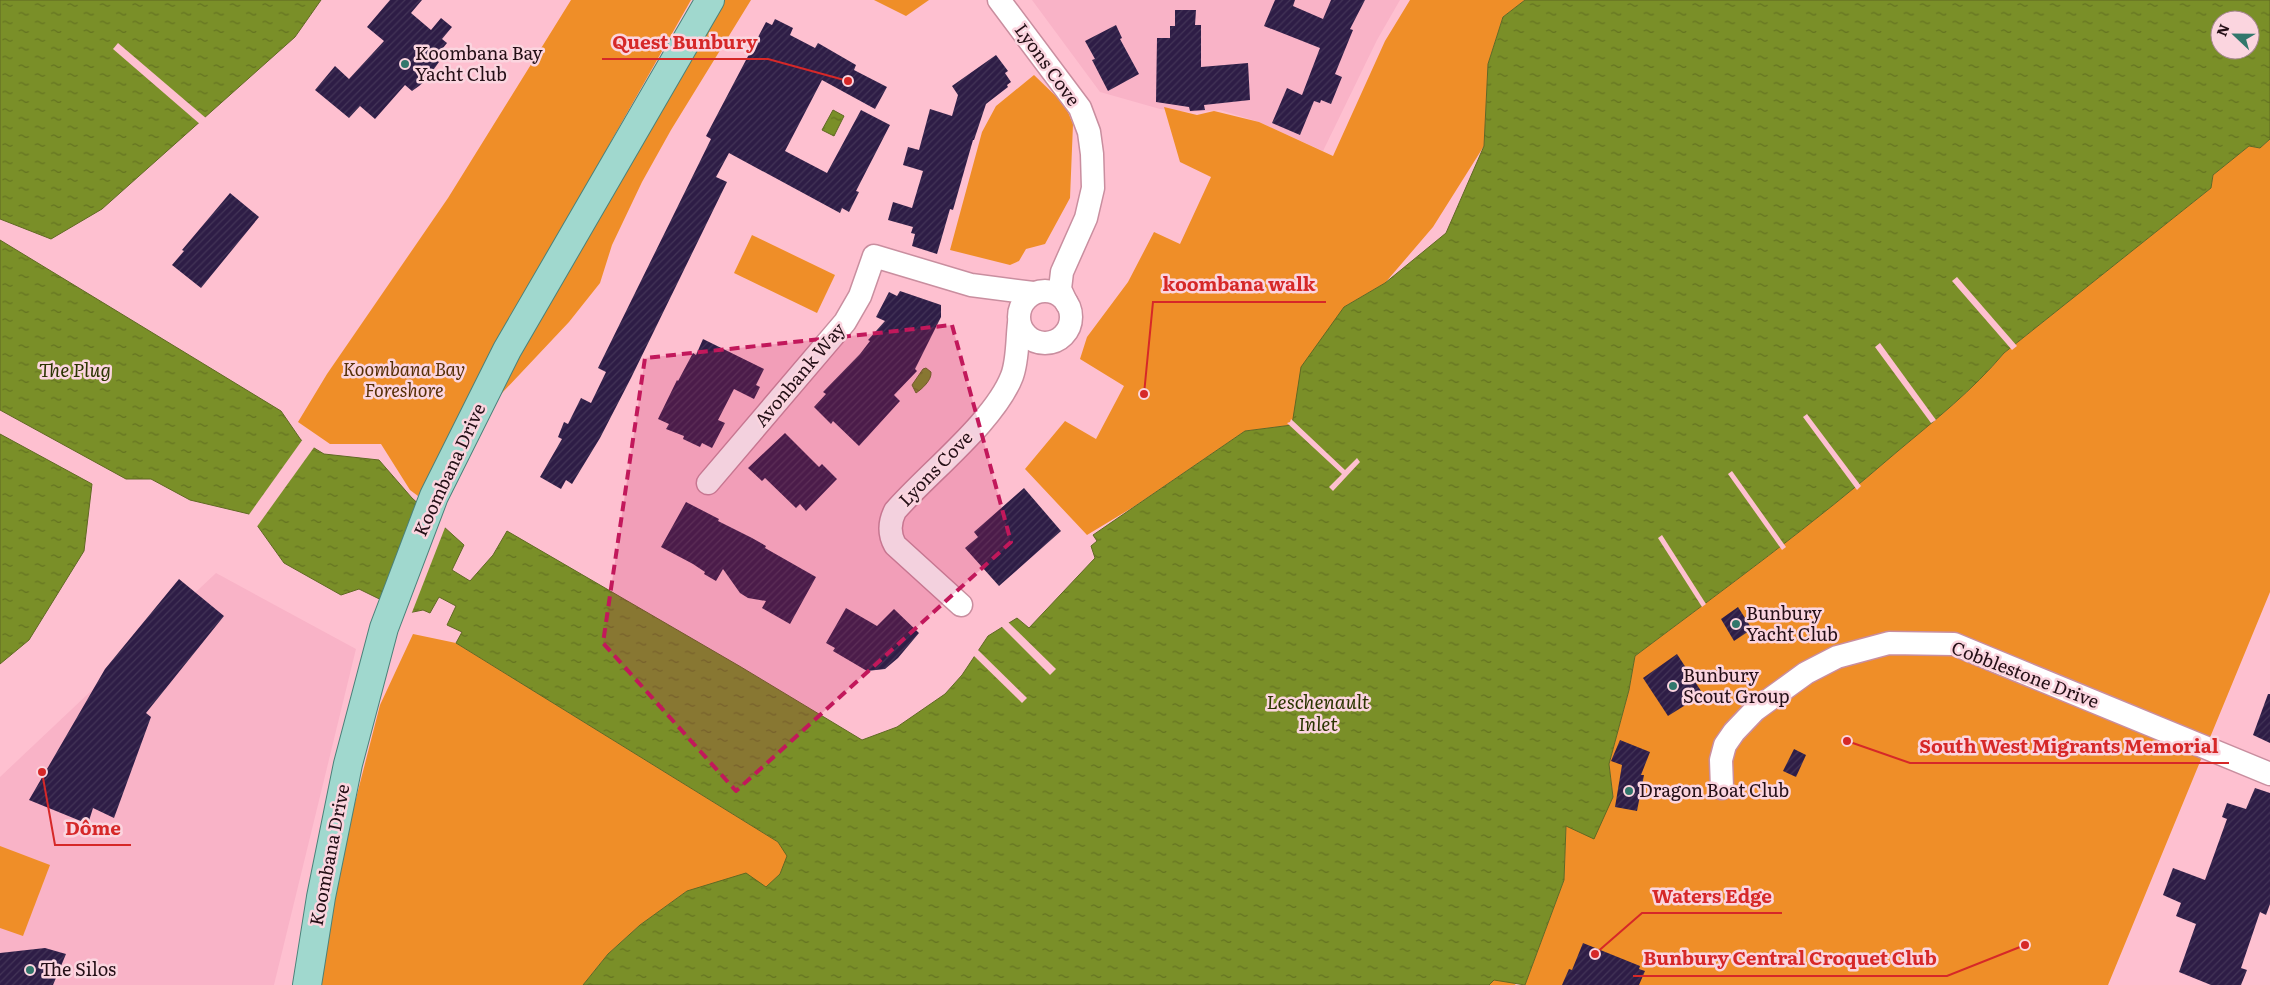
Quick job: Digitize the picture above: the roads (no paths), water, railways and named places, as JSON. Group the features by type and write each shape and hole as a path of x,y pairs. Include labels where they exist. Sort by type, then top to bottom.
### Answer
{"main road":[{"name":"Koombana Drive","path":"307,985 321,897 348,764 384,628 434,496 507,350 710,0"}],"street":[{"name":"Lyons Cove","path":"999,0 1080,108 1089,132 1093,188 1086,218 1071,248 1062,272 1060,289 1068,304"},
{"name":"Lyons Cove","path":"1034,293 1053,265 1071,248"},
{"name":"Avonbank Way","path":"708,483 845,322 860,296 874,256 971,285"},
{"path":"971,285 1034,293 1050,291 1063,298 1068,304 1071,320 1068,328 1063,335 1048,342 1033,340 1022,330 1019,321 1008,308 971,285"},
{"path":"1019,321 1023,301 1034,293"},
{"name":"Lyons Cove","path":"1013,375 1019,321"},
{"name":"Lyons Cove","path":"961,605 896,545 890,530 892,518 902,504 993,408 1013,375 1048,342"},
{"name":"Cobblestone Drive","path":"1722,788 1721,760 1725,745 1734,732 1755,710 1806,673 1837,657 1889,643 1954,644 2270,774"}],"water":[{"path":"0,0 321,0 295,37 102,209 51,239 0,219"},
{"name":"Leschenault Inlet","path":"1525,0 2270,0 2270,139 2260,148 2249,146 2213,175 2211,188 2004,353 1980,380 1866,478 1768,556 1635,656 1629,690 1609,764 1613,797 1594,839 1566,826 1564,880 1525,985 1494,980 1489,985 583,985 608,954 640,925 687,891 746,873 766,887 780,874 787,856 778,842 456,643 462,632 447,625 456,606 439,597 430,613 423,610 408,613 359,589 341,595 284,563 249,514 190,500 151,479 126,479 0,410 0,240 281,411 301,440 324,454 379,460 412,498 464,545 452,570 470,581 493,555 507,531 741,667 862,740 897,727 945,694 962,675 988,636 1017,618 1029,628 1095,558 1091,546 1097,541 1093,535 1245,431 1292,425 1301,367 1344,307 1385,283 1446,233 1484,146 1488,64 1503,17"},
{"path":"833,110 844,116 834,136 822,130"},
{"path":"926,368 931,372 930,378 924,387 916,393 912,385 923,369"},
{"path":"0,434 92,484 84,551 29,640 0,664"}],"place":[{"name":"Koombana Bay Yacht Club","path":"405,64"},
{"name":"Quest Bunbury","path":"848,81"},
{"name":"koombana walk","path":"1144,394"},
{"name":"Bunbury Yacht Club","path":"1736,624"},
{"name":"Bunbury Scout Group","path":"1673,686"},
{"name":"South West Migrants Memorial","path":"1847,741"},
{"name":"Dôme","path":"42,772"},
{"name":"Dragon Boat Club","path":"1629,791"},
{"name":"Bunbury Central Croquet Club","path":"2025,945"},
{"name":"Waters Edge","path":"1595,954"},
{"name":"The Silos","path":"30,970"}],"water label":[{"name":"The Plug","path":"75,370"}],"park label":[{"name":"Koombana Bay Foreshore","path":"404,380"}]}
